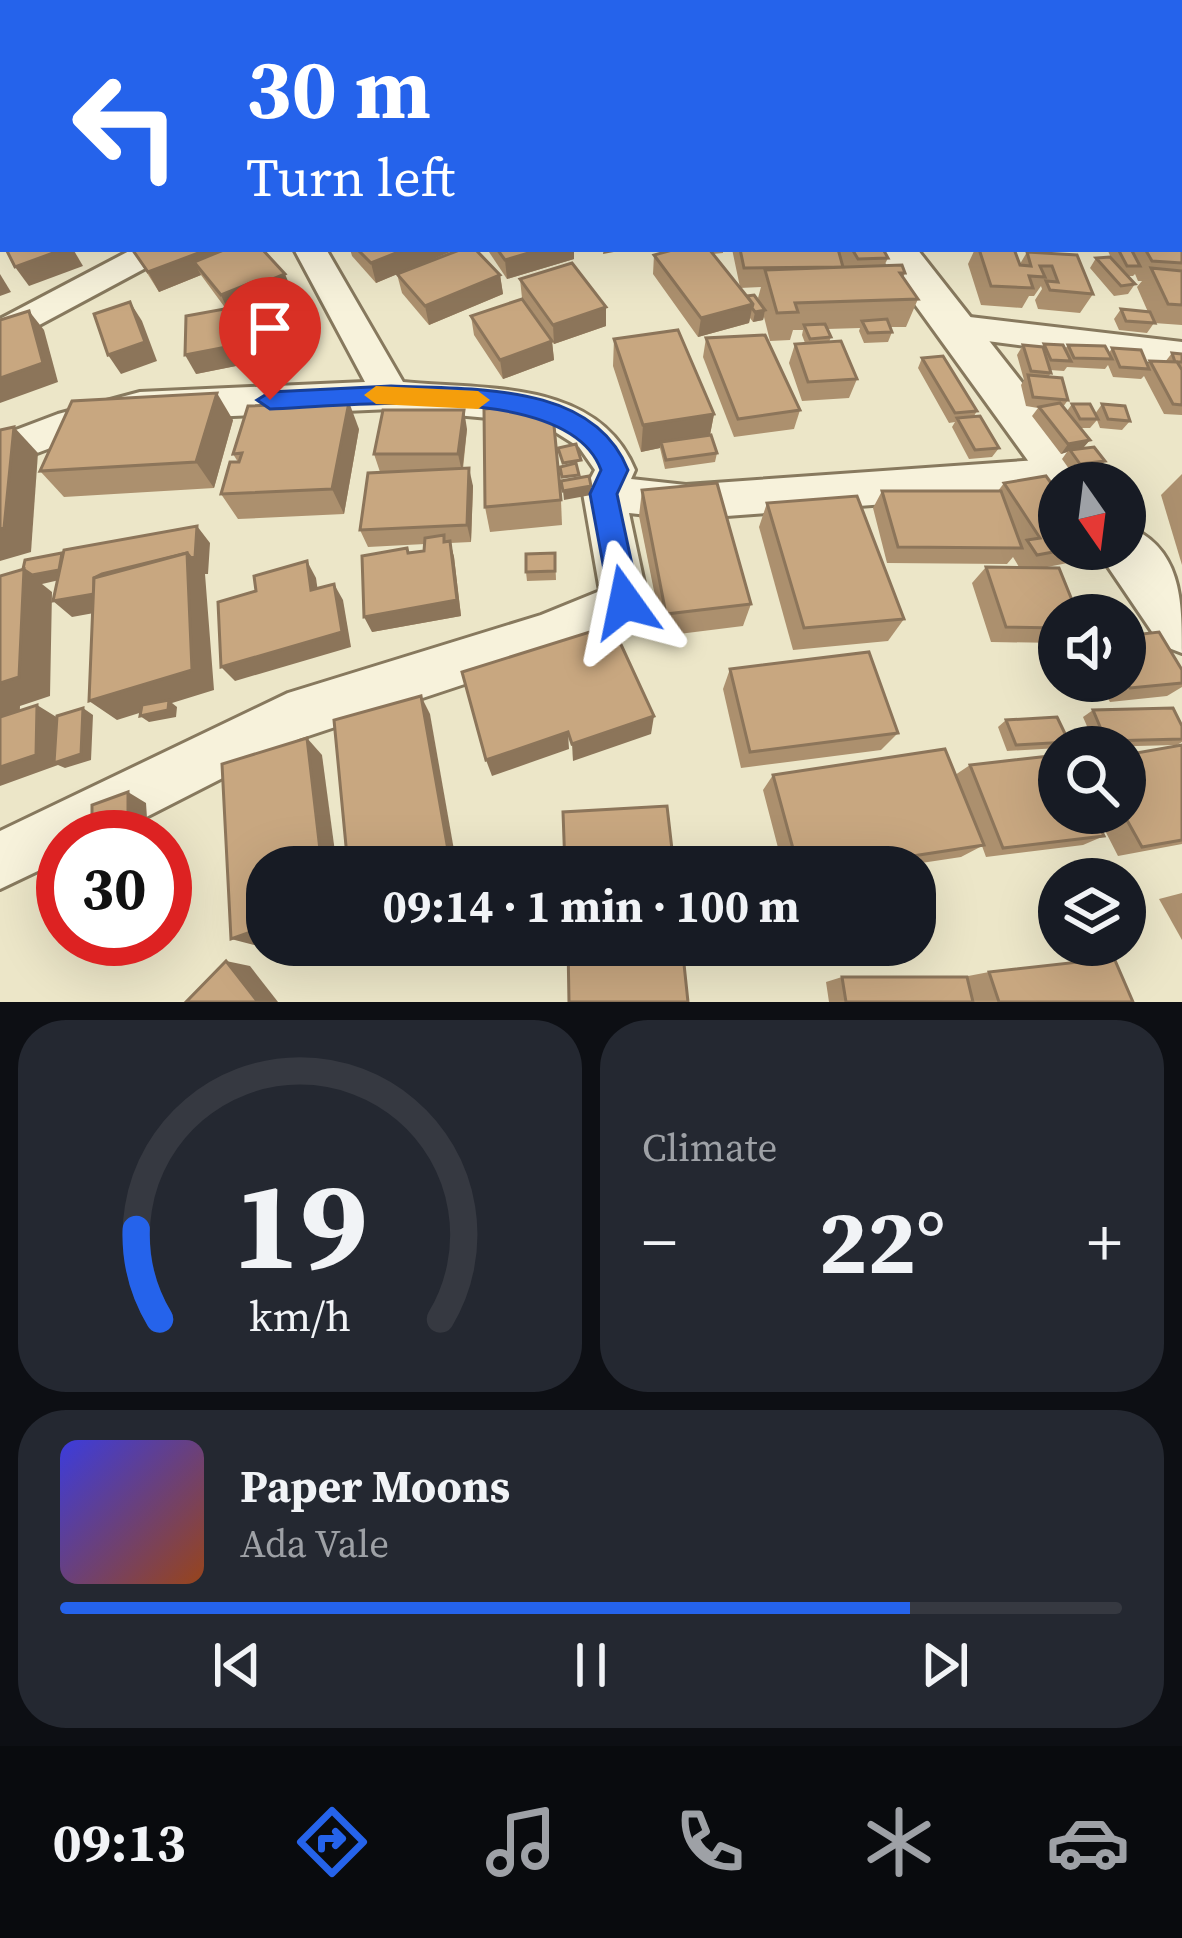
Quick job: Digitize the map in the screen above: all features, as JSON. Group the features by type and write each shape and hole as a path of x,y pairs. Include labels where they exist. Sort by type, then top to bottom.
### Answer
{"street":[{"path":"0,334 151,252"},
{"path":"312,252 391,394"},
{"path":"897,252 1058,462"},
{"path":"953,327 1182,354"},
{"path":"0,452 72,424 140,406 391,394 549,410 593,436 608,452 615,470 604,494 625,602 546,635 288,718 0,861"},
{"path":"604,494 686,502 1038,480"},
{"path":"1140,570 1182,626"}],"building":[{"path":"8,252 56,252 15,267"},
{"path":"134,252 201,252 148,272"},
{"path":"219,252 265,252 285,274 221,295 194,262"},
{"path":"360,252 398,252 371,263"},
{"path":"454,252 478,252 500,275 425,306 397,274"},
{"path":"499,252 532,252 505,260"},
{"path":"711,252 753,304 701,318 654,255"},
{"path":"741,252 839,252 843,267 744,268"},
{"path":"854,252 885,252 888,258 858,259"},
{"path":"980,252 1015,252 1020,265 1031,266 1027,252 1077,255 1093,294 1050,290 1046,281 1058,282 1052,266 1040,266 1045,277 1029,276 1033,288 991,286"},
{"path":"1120,252 1133,252 1140,266 1127,266"},
{"path":"1147,252 1182,252 1182,263 1152,261"},
{"path":"1110,257 1135,284 1121,286 1096,258"},
{"path":"572,263 606,307 553,325 520,279"},
{"path":"902,265 905,273 900,273 918,299 795,303 798,312 777,313 765,270"},
{"path":"1151,268 1182,271 1182,305 1168,304"},
{"path":"754,295 765,310 752,308 747,296"},
{"path":"290,297 293,334 185,355 186,316"},
{"path":"522,299 552,341 500,360 471,316"},
{"path":"130,302 145,342 108,355 94,314"},
{"path":"1121,309 1150,312 1155,323 1126,321"},
{"path":"29,311 43,363 0,378 0,320"},
{"path":"887,319 892,332 868,333 862,321"},
{"path":"825,324 831,337 810,339 804,325"},
{"path":"678,330 714,414 643,425 614,339"},
{"path":"765,335 800,410 738,419 706,338"},
{"path":"841,341 857,379 808,382 795,344"},
{"path":"1044,344 1063,345 1071,361 1051,360"},
{"path":"1023,345 1043,347 1051,373 1031,371"},
{"path":"1068,345 1105,346 1112,359 1074,358"},
{"path":"1112,348 1141,350 1149,369 1120,367"},
{"path":"943,356 977,411 955,413 922,358"},
{"path":"1150,361 1177,362 1182,370 1182,405 1173,404"},
{"path":"1028,375 1062,378 1068,400 1033,397"},
{"path":"217,393 196,462 40,471 72,401"},
{"path":"349,402 332,489 221,494 230,462 239,462 242,453 233,454 248,406"},
{"path":"1060,403 1090,440 1068,444 1039,407"},
{"path":"552,404 561,500 485,507 484,409"},
{"path":"1072,404 1090,404 1098,419 1080,419"},
{"path":"1102,404 1125,406 1130,421 1108,419"},
{"path":"383,410 464,410 458,454 374,454"},
{"path":"980,416 999,448 975,450 957,418"},
{"path":"14,427 4,528 0,529 0,430"},
{"path":"711,435 717,453 666,460 661,442"},
{"path":"576,444 581,460 563,463 558,448"},
{"path":"1094,447 1105,461 1079,462 1070,450"},
{"path":"576,463 579,475 562,477 560,467"},
{"path":"469,468 467,525 360,530 368,473"},
{"path":"589,476 591,486 563,491 561,481"},
{"path":"1038,477 1038,535 1004,483"},
{"path":"717,483 751,604 666,614 642,490"},
{"path":"882,491 1001,491 1022,548 898,547"},
{"path":"857,496 904,619 804,628 767,503"},
{"path":"197,526 195,557 187,553 102,574 94,578 94,594 53,601 64,550"},
{"path":"444,535 444,542 450,541 457,600 364,617 362,556 407,548 408,553 424,551 425,538"},
{"path":"1038,538 1038,555 1037,555 1027,540"},
{"path":"62,553 59,570 32,575 23,569 25,560"},
{"path":"187,553 192,670 89,701 94,578"},
{"path":"555,553 555,571 526,572 526,554"},
{"path":"307,561 311,590 334,584 342,632 221,667 218,602 256,591 254,576"},
{"path":"986,567 1060,570 1070,594 1038,594 1038,628 1006,627"},
{"path":"24,569 19,677 0,683 0,576"},
{"path":"612,625 654,716 572,744 568,732 486,760 462,672"},
{"path":"1159,632 1182,670 1182,683 1146,686 1146,634"},
{"path":"869,652 898,733 750,752 730,669"},
{"path":"421,696 447,846 346,846 334,720"},
{"path":"169,700 168,710 140,716 142,705"},
{"path":"37,705 36,755 0,767 0,717"},
{"path":"83,708 81,754 54,763 57,716"},
{"path":"1173,708 1182,726 1182,739 1146,740 1146,726 1100,726 1093,710"},
{"path":"1057,717 1061,726 1038,726 1038,744 1016,745 1006,720"},
{"path":"307,738 320,846 246,846 246,934 231,939 222,764"},
{"path":"1182,745 1182,840 1142,847 1135,834 1146,834 1146,751"},
{"path":"945,749 984,845 936,852 936,846 792,846 773,775"},
{"path":"1038,757 1038,834 1104,836 1003,848 970,765"},
{"path":"128,792 128,810 92,810 92,805"},
{"path":"667,806 672,846 564,846 563,812"},
{"path":"226,961 258,1002 186,1002"},
{"path":"568,966 684,966 688,1002 569,1002"},
{"path":"1117,966 1133,1002 999,1002 989,972"},
{"path":"842,977 967,977 973,1002 846,1002"}],"slow traffic":[{"path":"376,395 478,400"}],"route":[{"path":"270,400 391,394 549,410 593,436 608,452 615,470 604,494 625,602"}]}
